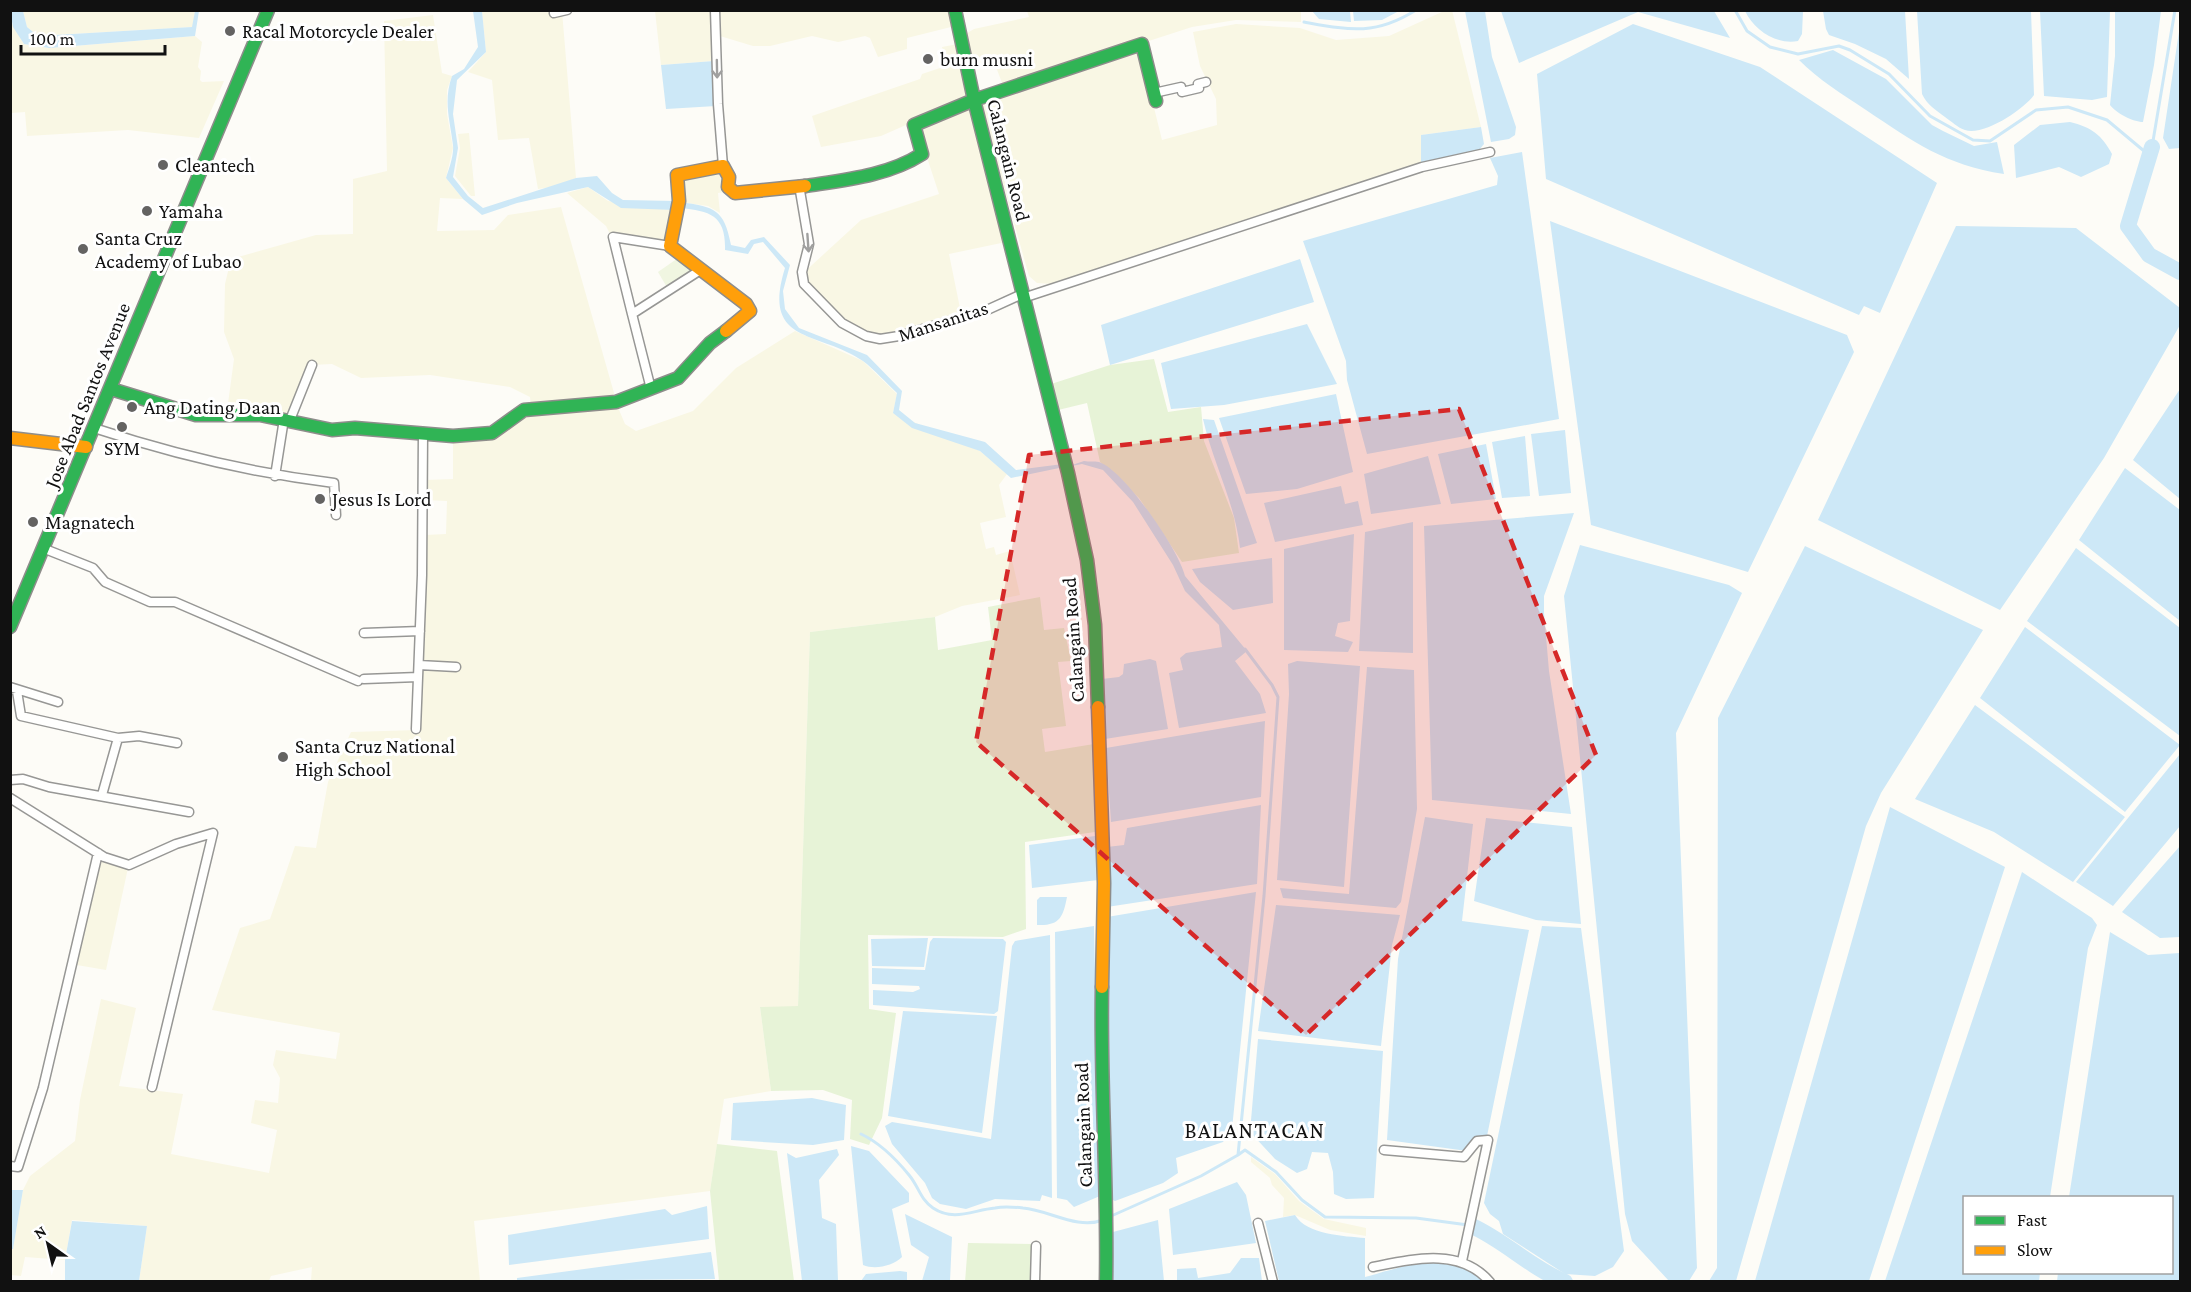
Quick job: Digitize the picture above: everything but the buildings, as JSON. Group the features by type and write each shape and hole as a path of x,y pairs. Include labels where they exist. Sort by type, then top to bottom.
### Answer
{"street":[{"name":"Jose Abad Santos Avenue","path":"10,627 45,549 268,10"},
{"path":"554,13 567,10"},
{"path":"716,10 718,104 723,166 729,177 728,187 735,193 851,178 917,159 922,154 914,125 974,100 1142,44 1155,97 1181,87 1182,92 1199,88 1198,84 1206,82"},
{"name":"Calangain Road","path":"956,10 974,100 1067,468 1087,560 1095,625 1104,883 1100,1072 1107,1225 1106,1281"},
{"path":"1023,296 1422,166 1490,152"},
{"path":"670,246 678,206 677,175 723,166"},
{"name":"Mansanitas","path":"799,185 809,244 802,272 804,284 842,323 866,336 880,339 899,336 987,310 1023,296"},
{"path":"111,389 196,415 227,413 287,419 332,430 355,428 453,436 483,435 508,423 524,410 598,406 616,402 651,389 685,372 710,342 745,318 750,311 746,304 670,246 613,237 651,389"},
{"path":"632,314 702,269"},
{"path":"275,476 287,419 312,365"},
{"path":"94,428 168,452 275,476 334,483 336,514"},
{"path":"416,729 423,433"},
{"path":"10,438 86,447"},
{"path":"45,549 93,568 105,582 150,602 175,602 361,680 418,677"},
{"path":"364,633 420,631"},
{"path":"419,665 456,667"},
{"path":"14,689 58,702"},
{"path":"14,689 21,716"},
{"path":"10,712 118,738 139,736 177,743"},
{"path":"102,795 118,738"},
{"path":"10,780 23,779 49,787 189,812"},
{"path":"10,798 98,853 129,865 176,844 213,833 152,1087"},
{"path":"10,1166 18,1167 43,1088 98,853"},
{"path":"1384,1150 1464,1157 1477,1141 1488,1140 1462,1261"},
{"path":"1258,1223 1273,1281"},
{"path":"1035,1281 1036,1246"},
{"path":"1373,1267 1437,1257 1462,1261 1479,1269 1490,1281"}],"highlighted area":[{"path":"1459,409 1596,755 1306,1035 976,742 1029,455"}],"shaded area":[{"path":"1452,10 1481,127 1421,135 1421,163 1289,208 1053,284 1037,283 1029,276 982,109 983,100 1139,47 1162,140 1217,125 1216,99 1200,66 1193,32 1236,24 1300,28 1336,40 1389,36 1444,11"},
{"path":"23,11 195,11 193,27 38,36 27,27"},
{"path":"482,11 562,11 576,178 558,186 538,189 529,138 498,140 492,80 468,72 486,52"},
{"path":"655,11 713,11 714,61 661,65"},
{"path":"719,11 951,11 955,26 907,38 907,49 878,57 870,38 865,36 838,42 812,36 770,46 753,46 720,36"},
{"path":"1027,11 1301,11 1301,22 1236,20 1192,27 1004,88 991,54 969,60 964,35 974,29 1029,17"},
{"path":"433,15 442,73 452,76 447,90 447,114 453,148 446,178 463,199 440,198 437,231 494,230 508,215 561,207 616,400 531,406 530,397 510,387 430,375 361,378 332,364 312,365 288,417 227,411 234,359 224,332 225,284 231,259 316,235 353,234 353,179 387,171 384,21"},
{"path":"10,20 24,44 49,48 195,36 202,42 198,67 201,71 200,80 202,82 224,81 199,138 128,130 27,136 25,112 11,113"},
{"path":"958,44 1006,242 949,254 962,318 873,340 838,324 800,276 861,220 939,194 915,121 881,136 821,147 812,116 920,79 922,74 946,66 942,47"},
{"path":"469,133 475,196 471,196 455,176 460,148 458,134"},
{"path":"719,174 725,192 718,193 720,213 708,206 680,202 682,175"},
{"path":"588,187 608,201 675,210 669,240 661,243 610,234 606,226 567,193"},
{"path":"795,331 863,361 897,394 893,413 980,451 1007,474 999,485 1006,517 980,523 986,549 994,547 996,555 1010,551 1020,595 962,606 935,617 810,632 798,1007 760,1007 771,1091 724,1099 710,1191 474,1221 480,1281 311,1281 312,1267 271,1276 269,1281 139,1281 147,1226 72,1220 65,1260 25,1257 21,1276 11,1275 10,1249 13,1249 23,1190 30,1176 75,1141 80,1100 101,999 136,1008 119,1086 183,1094 171,1154 269,1173 277,1130 251,1123 255,1100 278,1103 280,1078 273,1065 276,1050 336,1059 340,1033 212,1010 240,928 270,919 295,846 316,848 328,782 351,732 417,730 425,535 446,534 447,501 425,500 425,480 453,479 453,439 484,438 525,412 617,405 625,424 636,431 693,411 736,368"},
{"path":"99,856 128,868 106,970 71,964"},
{"path":"1251,1157 1275,1174 1299,1201 1324,1219 1366,1228 1366,1236 1330,1230 1295,1215 1283,1217 1284,1198 1272,1185 1270,1178 1251,1162"}],"green space":[{"path":"681,256 699,269 668,289 658,272"},
{"path":"1154,359 1168,412 1201,407 1204,441 1234,518 1239,553 1182,562 1139,498 1100,462 1087,403 1054,411 1048,385 1110,365"},
{"path":"1040,597 1044,630 1064,628 1071,661 1058,662 1066,726 1042,729 1045,752 1094,744 1095,832 1025,842 1026,929 1003,937 868,935 869,1009 896,1013 882,1118 869,1145 850,1139 852,1100 823,1090 771,1091 760,1007 798,1006 810,632 935,617 938,650 992,640 988,607"},
{"path":"717,1144 777,1151 794,1281 719,1281 710,1191"},
{"path":"968,1243 1033,1244 1032,1281 965,1282"}],"water":[{"path":"1353,10 1399,11 1382,20 1354,21"},
{"path":"10,11 23,11 27,27 38,36 192,27 195,11 199,11 195,36 49,48 24,44 13,27"},
{"path":"473,11 482,11 486,52 457,80 453,114 458,148 453,177 468,196 483,208 576,178 597,176 612,193 623,200 676,201 675,210 621,208 588,187 517,203 482,215 463,199 446,178 453,149 448,94 452,76 464,69 478,47"},
{"path":"1312,11 1350,11 1351,22 1319,19"},
{"path":"1465,11 1485,11 1492,57 1516,127 1515,135 1509,139 1491,142"},
{"path":"1501,11 1714,11 1730,38 1638,12 1519,63"},
{"path":"1745,11 1803,11 1802,34 1798,41 1782,41 1774,38 1760,30"},
{"path":"1823,11 1905,11 1909,79 1886,59 1829,35"},
{"path":"1917,11 2031,11 2034,95 2021,108 1992,126 1973,131 1960,128 1932,107 1922,94"},
{"path":"2040,11 2110,11 2107,97 2092,100 2044,96"},
{"path":"2115,11 2161,11 2143,122 2125,116 2110,105 2115,56"},
{"path":"1633,24 1760,67 1937,183 1880,313 1864,306 1859,315 1546,179 1537,74"},
{"path":"2180,25 2180,148 2169,149 2163,138"},
{"path":"1833,50 1886,79 1932,125 1974,146 1997,142 2004,174 1964,165 1931,151 1883,122 1831,86 1799,60"},
{"path":"714,61 716,106 666,109 661,65"},
{"path":"2070,122 2090,129 2100,137 2112,154 2109,164 2081,177 2059,167 2016,178 2014,145 2040,125"},
{"path":"1481,127 1484,144 1479,150 1421,163 1421,135"},
{"path":"1522,152 1559,419 1367,454 1347,380 1346,361 1303,241 1497,185 1498,176 1490,158"},
{"path":"680,202 710,208 716,212 725,224 731,245 745,248 751,240 764,237 790,265 783,291 785,309 799,328 867,355 902,391 899,410 915,423 985,442 1016,470 1063,464 1064,467 1011,478 980,451 912,428 893,413 897,393 863,361 846,351 798,332 787,323 781,311 780,293 785,268 763,242 754,244 748,254 725,250 723,230 714,217 700,211 680,208"},
{"path":"1550,221 1847,335 1854,352 1748,572 1591,525"},
{"path":"1956,226 2076,228 2180,308 2180,325 2104,458 2000,610 1818,520"},
{"path":"1300,259 1314,302 1110,365 1101,325"},
{"path":"1307,324 1337,384 1224,405 1171,409 1161,363"},
{"path":"2180,389 2180,499 2133,460"},
{"path":"1336,394 1353,472 1297,489 1246,494 1219,418"},
{"path":"1203,419 1214,420 1257,543 1240,548 1234,515"},
{"path":"1565,430 1571,493 1539,496 1531,434"},
{"path":"1525,436 1530,496 1502,498 1492,442"},
{"path":"1486,444 1496,499 1451,504 1438,454"},
{"path":"1428,456 1441,504 1371,514 1364,474"},
{"path":"1084,461 1099,462 1110,468 1149,512 1173,548 1185,576 1247,651 1235,661 1260,694 1266,713 1179,728 1169,673 1183,670 1180,658 1186,653 1222,647 1219,625 1185,591 1173,565 1133,502 1103,470 1082,464 1066,467"},
{"path":"2125,468 2180,510 2180,621 2079,540"},
{"path":"1341,486 1345,504 1358,501 1363,525 1275,542 1264,503"},
{"path":"1574,513 1544,596 1549,671 1571,814 1432,800 1424,526"},
{"path":"1413,522 1413,653 1359,651 1365,532"},
{"path":"1354,534 1350,621 1338,623 1335,636 1353,642 1348,652 1284,650 1284,549"},
{"path":"1580,545 1729,585 1742,593 1676,733 1697,1268 1689,1281 1669,1281 1632,1241 1625,1214 1564,596"},
{"path":"1805,546 1983,630 1881,793 1866,826 1736,1281 1709,1281 1717,1268 1718,718"},
{"path":"2076,548 2180,628 2180,736 2027,621"},
{"path":"1272,558 1273,603 1233,610 1200,582 1192,569"},
{"path":"2025,627 2180,745 2125,812 1980,698"},
{"path":"1150,659 1156,661 1168,729 1105,739 1102,679 1119,677 1123,674 1124,664"},
{"path":"1297,661 1360,666 1344,887 1277,880 1289,694 1288,664"},
{"path":"1367,667 1414,670 1417,809 1401,902 1396,908 1283,898 1280,888 1349,894"},
{"path":"1975,705 2125,817 2073,882 1994,832 1915,799"},
{"path":"1265,721 1261,797 1111,822 1106,748"},
{"path":"2180,754 2180,826 2113,906 2076,882"},
{"path":"1261,805 1257,884 1107,907 1107,847 1124,845 1127,828"},
{"path":"1890,807 2005,867 1869,1281 1755,1281"},
{"path":"1425,817 1473,824 1462,921 1529,930 1487,1136 1475,1139 1467,1151 1387,1140 1398,959"},
{"path":"1486,818 1572,827 1581,924 1536,920 1474,901"},
{"path":"1095,836 1098,880 1032,888 1029,845"},
{"path":"2180,846 2180,937 2160,938 2122,912"},
{"path":"2022,872 2092,918 2097,925 2088,948 2050,1196 1963,1196 1963,1274 2040,1274 2039,1281 1885,1281"},
{"path":"1256,892 1232,1129 1223,1142 1176,1158 1178,1173 1163,1183 1115,1201 1111,1199 1107,917"},
{"path":"1040,897 1067,897 1062,915 1056,922 1037,925 1037,900"},
{"path":"1276,905 1400,915 1392,945 1381,1046 1258,1031"},
{"path":"1094,926 1100,1196 1074,1207 1067,1200 1057,1198 1055,932"},
{"path":"1542,926 1581,928 1624,1251 1613,1267 1595,1276 1565,1274 1503,1234 1499,1221 1490,1214 1484,1203"},
{"path":"2110,932 2148,955 2180,953 2180,1281 2057,1281 2058,1274 2173,1274 2173,1196 2069,1196"},
{"path":"1050,935 1052,1198 1042,1195 1040,1201 995,1199 966,1209 940,1204 932,1198 925,1183 892,1144 885,1126 892,1122 991,1139 1012,946 1015,941"},
{"path":"928,938 924,967 872,966 871,939"},
{"path":"933,938 1003,939 1006,942 998,1011 994,1014 873,1005 873,990 913,992 920,989 919,986 872,984 872,968 925,970 930,942"},
{"path":"903,1011 997,1016 982,1133 888,1116"},
{"path":"1258,1039 1383,1051 1374,1198 1346,1199 1334,1194 1333,1172 1328,1153 1312,1152 1307,1169 1297,1173 1275,1159 1250,1132"},
{"path":"812,1098 846,1105 844,1140 813,1145 731,1140 733,1103"},
{"path":"851,1146 869,1151 909,1193 909,1202 892,1209 902,1257 889,1265 873,1267 863,1265"},
{"path":"837,1149 839,1155 819,1180 822,1218 836,1224 838,1281 802,1281 787,1153 796,1158"},
{"path":"1237,1182 1246,1195 1256,1243 1173,1255 1169,1209"},
{"path":"11,1190 23,1190 13,1249 10,1249"},
{"path":"707,1206 709,1239 509,1265 508,1235 665,1209 672,1215"},
{"path":"905,1214 952,1237 950,1281 922,1281 929,1257 911,1245"},
{"path":"1295,1215 1301,1222 1317,1231 1365,1238 1365,1277 1412,1264 1444,1261 1472,1270 1484,1281 1279,1281 1265,1221"},
{"path":"1158,1220 1164,1281 1112,1281 1113,1232"},
{"path":"72,1221 147,1226 139,1281 65,1281 65,1260"},
{"path":"711,1252 715,1279 517,1281 517,1278"},
{"path":"1241,1258 1259,1258 1262,1281 1177,1281 1177,1269 1196,1268 1198,1278 1230,1273"},
{"path":"907,1272 907,1281 861,1281 866,1274"}],"waterway":[{"path":"1304,22 1362,29 1388,24 1416,10"},
{"path":"1735,10 1747,31 1770,47 1798,54 1839,46 1850,50 1889,74 1930,116 1973,140 1990,141 2036,110 2068,107 2107,120 2150,156"},
{"path":"2152,147 2175,10"},
{"path":"2152,147 2128,226 2149,255 2180,272"},
{"path":"1245,649 1272,685 1278,697 1264,896 1238,1155 1245,1150 1276,1172 1302,1200 1325,1217 1416,1218 1468,1225"},
{"path":"861,1134 893,1157 912,1179 925,1201 941,1212 956,1215 998,1207 1013,1207 1083,1223 1103,1220"},
{"path":"1109,1217 1201,1176 1238,1155"},
{"path":"1472,1226 1565,1282"}],"traffic: fast":[{"path":"10,627 268,10"},
{"path":"955,10 974,100 1068,473 1087,560 1095,625 1098,707"},
{"path":"805,186 865,176 895,167 922,154 914,125 974,100 1142,44 1156,101"},
{"path":"111,389 196,415 260,415 332,430 355,428 453,436 492,433 524,410 616,402 678,378 710,343 726,331"},
{"path":"1102,987 1106,1282"}],"traffic: slow":[{"path":"726,331 750,311 746,304 670,246 679,201 677,175 723,166 729,177 728,187 735,193 805,186"},
{"path":"10,438 86,447"},
{"path":"1098,707 1104,883 1102,987"}],"place":[{"name":"Racal Motorcycle Dealer","path":"230,31"},
{"name":"burn musni","path":"928,59"},
{"name":"Cleantech","path":"163,165"},
{"name":"Yamaha","path":"147,211"},
{"name":"Santa Cruz Academy of Lubao","path":"83,249"},
{"name":"Ang Dating Daan","path":"132,407"},
{"name":"SYM","path":"122,427"},
{"name":"Jesus Is Lord","path":"320,499"},
{"name":"Magnatech","path":"33,522"},
{"name":"Santa Cruz National High School","path":"283,757"}],"district":[{"name":"BALANTACAN","path":"1255,1130"}]}
